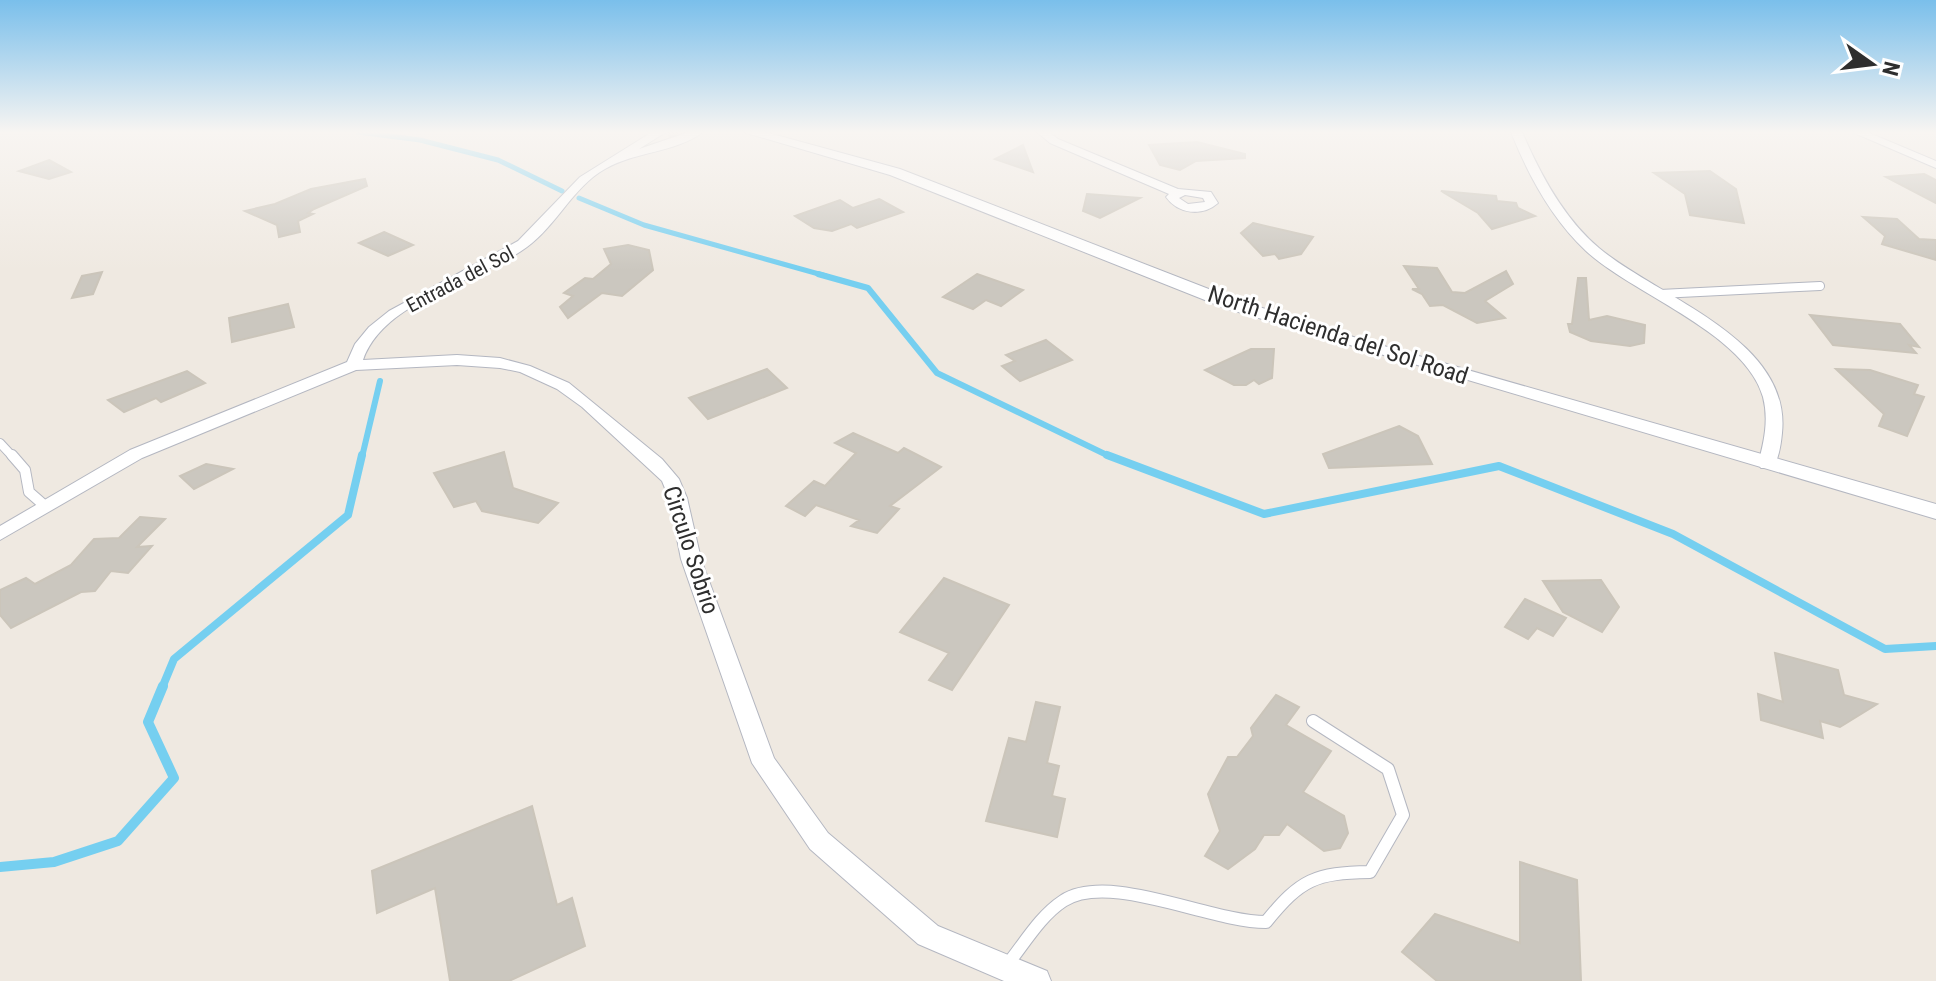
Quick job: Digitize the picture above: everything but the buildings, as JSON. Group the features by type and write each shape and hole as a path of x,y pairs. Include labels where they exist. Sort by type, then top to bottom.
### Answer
{"street":[{"name":"Entrada del Sol","path":"354,365 355,349 369,333 401,310 528,241 554,217 587,178"},
{"name":"North Hacienda del Sol Road","path":"910,178 1231,304 1513,391 1936,512"},
{"path":"1141,178 1178,193"},
{"path":"1541,178 1550,195 1593,250 1734,348 1767,384 1775,431 1767,464"},
{"name":"Circulo Sobrio","path":"0,534 136,454 354,365 457,360 500,363 525,369 563,386 656,463 678,498 691,559 764,763 819,841 928,935 1037,981"}],"lane":[{"path":"1660,294 1786,291 1820,286"},
{"path":"0,443 25,470 29,492 45,506"},
{"path":"1005,967 1064,900 1088,891 1147,897 1243,925 1266,922 1285,897 1314,873 1370,872 1403,815 1388,769 1313,721"}],"waterway":[{"path":"535,178 562,191"},
{"path":"579,198 644,225 826,276"},
{"path":"818,274 868,288 937,373 1111,457"},
{"path":"362,457 380,381"},
{"path":"162,688 174,659 348,515 362,455"},
{"path":"1107,455 1264,514 1499,466 1673,534 1885,649 1936,646"},
{"path":"0,867 54,862 118,841 174,778 148,722 163,686"}]}
